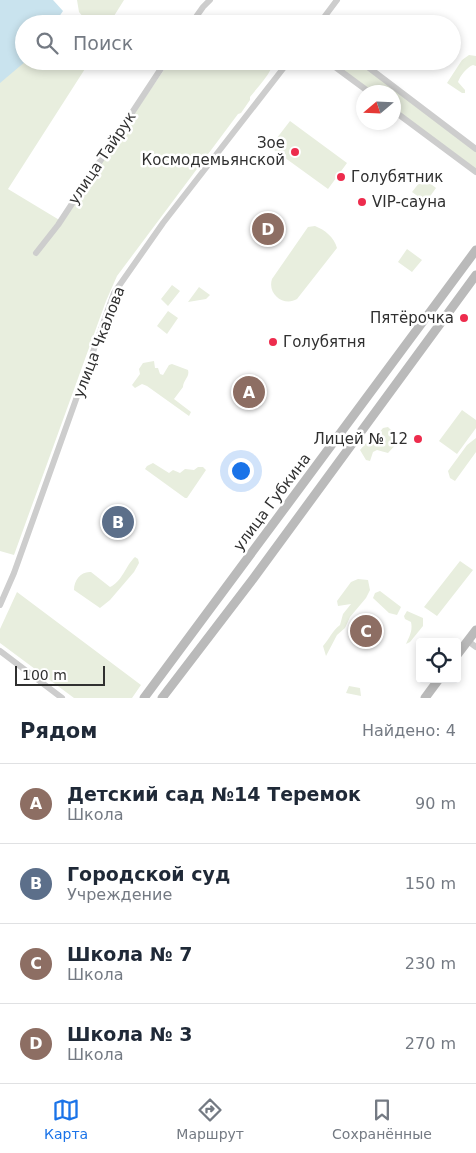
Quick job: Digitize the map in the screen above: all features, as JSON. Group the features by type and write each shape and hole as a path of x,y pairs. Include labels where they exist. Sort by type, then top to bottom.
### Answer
{"main road":[{"name":"улица Губкина","path":"144,698 476,250"},
{"name":"улица Губкина","path":"162,698 253,578 476,275"},
{"path":"461,650 476,630"},
{"path":"425,698 436,683"}],"street":[{"path":"197,15 210,0"},
{"path":"326,15 337,0"},
{"name":"улица Тайрук","path":"36,253 58,225 160,70"},
{"name":"улица Чкалова","path":"0,605 14,573 114,293 163,223 282,70"},
{"path":"339,70 360,85"},
{"path":"372,70 476,149"},
{"path":"401,116 476,172"},
{"path":"468,641 476,646"},
{"path":"0,651 62,698"}],"green space":[{"path":"0,0 15,15 15,70 84,70 8,189 61,221 164,70 270,70 250,97 241,113 238,114 117,276 106,301 14,555 0,551"},
{"path":"77,0 124,0 115,15 82,15 79,12"},
{"path":"469,55 476,56 476,66 473,65 468,68 458,82 465,90 465,93 447,83 455,70 461,70 462,60"},
{"path":"342,70 368,70 388,85 363,85"},
{"path":"401,95 476,152 476,169 401,113"},
{"path":"290,121 347,163 328,189 270,147"},
{"path":"423,178 436,188 426,202 412,192"},
{"path":"315,226 329,234 337,248 297,299 292,301 282,300 272,290 272,279 308,227"},
{"path":"407,249 422,260 412,272 398,262"},
{"path":"172,285 180,291 168,306 161,299"},
{"path":"199,287 210,295 206,299 188,302"},
{"path":"168,311 178,318 167,334 157,326"},
{"path":"154,361 155,368 158,368 160,374 163,375 169,365 172,364 188,370 183,387 174,399 191,412 189,416 147,386 142,384 135,388 132,385 140,374 139,369 143,363"},
{"path":"462,410 476,420 476,428 457,454 439,441"},
{"path":"388,427 392,435 399,441 388,453 377,450 373,452 370,461 366,460 360,450 367,442 375,438 383,428"},
{"path":"476,438 476,452 455,481 450,478 448,471 467,445"},
{"path":"153,463 169,473 173,470 180,473 185,469 194,470 198,467 203,467 206,470 187,498 185,498 145,469"},
{"path":"135,557 139,563 134,572 110,600 100,608 74,590 75,583 79,577 87,572 91,572 110,587 114,585"},
{"path":"460,561 473,570 437,616 424,607"},
{"path":"358,579 368,580 370,590 366,598 350,617 345,628 337,635 326,656 323,646 340,625 343,614 351,604 338,606 337,601 351,582"},
{"path":"380,591 401,607 397,615 389,613 373,598 375,593"},
{"path":"17,592 141,685 132,698 74,698 0,643 0,629"},
{"path":"407,611 423,618 423,626 410,642 406,644 411,628 411,622 405,619 404,616"},
{"path":"349,686 360,688 361,696 346,693"}],"water":[{"path":"0,0 53,0 63,11 60,15 15,15 15,70 0,83"}],"place":[{"name":"Зое Космодемьянской","path":"295,152"},
{"name":"Голубятник","path":"341,177"},
{"name":"VIP-сауна","path":"362,202"},
{"name":"Школа № 3","path":"268,229"},
{"name":"Пятёрочка","path":"464,318"},
{"name":"Голубятня","path":"273,342"},
{"name":"Детский сад №14 Теремок","path":"249,392"},
{"name":"Лицей № 12","path":"418,439"},
{"name":"Городской суд","path":"118,522"},
{"name":"Школа № 7","path":"366,631"}]}
